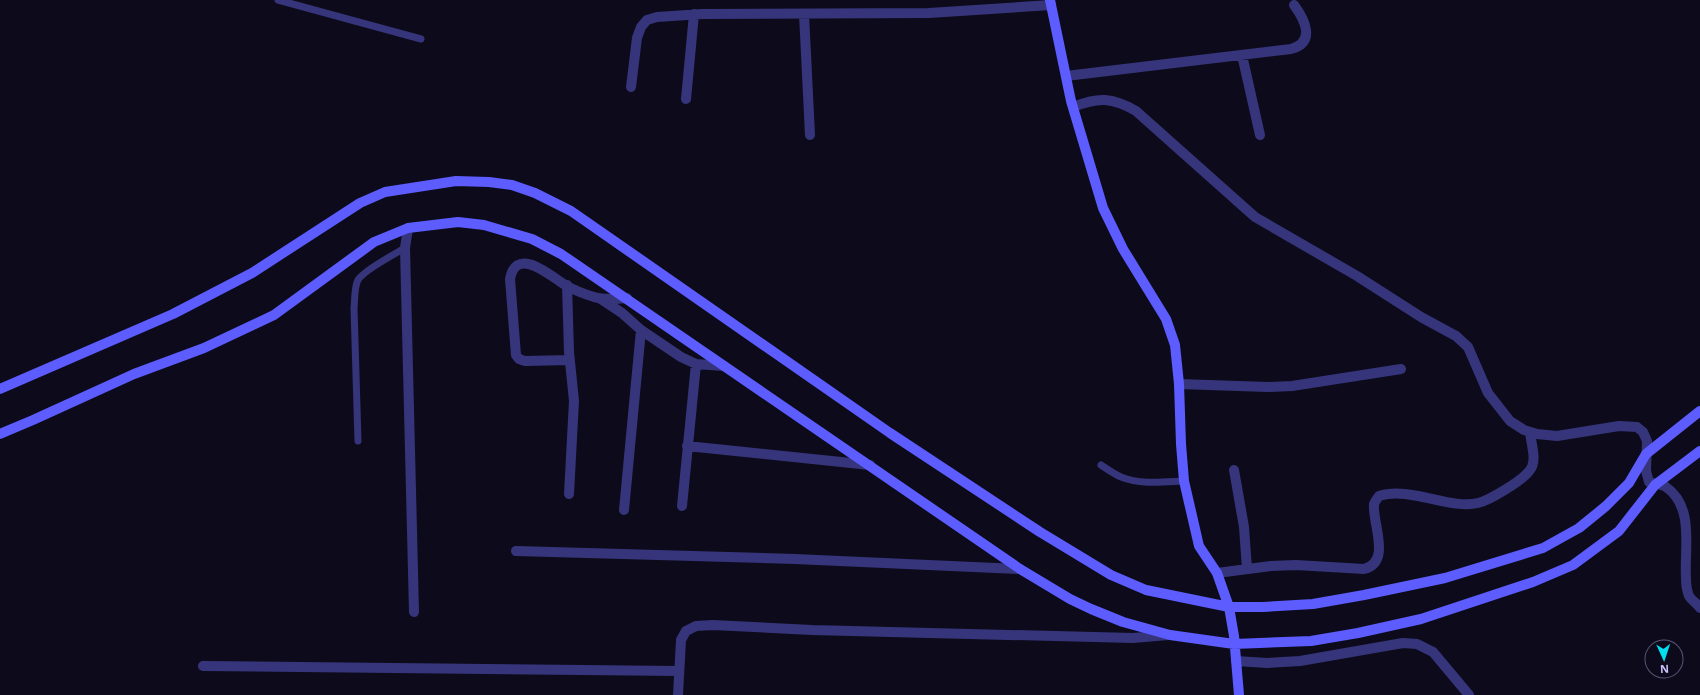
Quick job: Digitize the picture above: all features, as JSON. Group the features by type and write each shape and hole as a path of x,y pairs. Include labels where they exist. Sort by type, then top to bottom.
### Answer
{"street":[{"path":"631,86 637,38 641,27 647,20 662,16 694,14 928,13 1050,2 1072,107 1103,208 1122,249 1166,319 1174,345 1179,384 1184,481 1199,546 1217,573 1230,609 1239,695"},
{"path":"1066,76 1291,49 1303,44 1306,38 1305,24 1294,5"},
{"path":"686,99 694,14"},
{"path":"804,14 810,135"},
{"path":"1242,55 1260,135"},
{"path":"1072,107 1090,100 1100,99 1121,102 1146,119 1256,217 1456,336 1468,348 1488,393 1510,421 1530,433 1557,436 1619,426 1637,427 1646,437 1646,477 1649,482 1665,486 1678,501 1683,512 1686,526 1686,586 1689,596 1700,608"},
{"path":"0,389 173,314 252,273 360,203 385,192 456,180 512,185 535,193 571,211 890,433 1040,532 1111,575 1146,590 1230,609 1313,604 1364,595 1445,578 1543,548 1579,528 1606,506 1629,483 1646,454 1700,411"},
{"path":"0,434 134,374 204,348 274,315 374,242 408,228 458,222 484,225 532,239 561,254 1020,569 1070,599 1091,609 1123,622 1170,634 1234,640 1311,641 1358,634 1421,619 1533,582 1573,565 1619,531 1655,484 1696,458 1700,451"},
{"path":"408,228 405,248 414,612"},
{"path":"570,360 525,361 519,358 514,348 510,280 511,272 514,268 526,264 540,268 567,286 601,298 622,313 641,330 681,357 696,364 724,366"},
{"path":"567,286 570,360 574,401 569,494"},
{"path":"601,298 627,298"},
{"path":"624,510 641,330"},
{"path":"682,506 696,364"},
{"path":"1179,384 1268,387 1292,386 1401,369"},
{"path":"1217,573 1296,565 1368,568 1374,564 1378,552 1378,529 1374,510 1375,501 1378,496 1392,494 1415,495 1469,504 1487,500 1526,476 1530,471 1534,459 1530,433"},
{"path":"687,446 870,465"},
{"path":"1234,470 1244,527 1247,569"},
{"path":"516,552 795,560 1020,569"},
{"path":"678,695 679,648 683,634 690,628 696,626 1133,638 1170,634"},
{"path":"1236,661 1267,663 1300,661 1403,643 1417,644 1433,652 1469,695"},
{"path":"203,666 679,671"}],"lane":[{"path":"278,0 421,39"},
{"path":"358,441 354,308 356,288 358,280 365,273 405,248"},
{"path":"1101,465 1119,476 1134,481 1184,481"}]}
